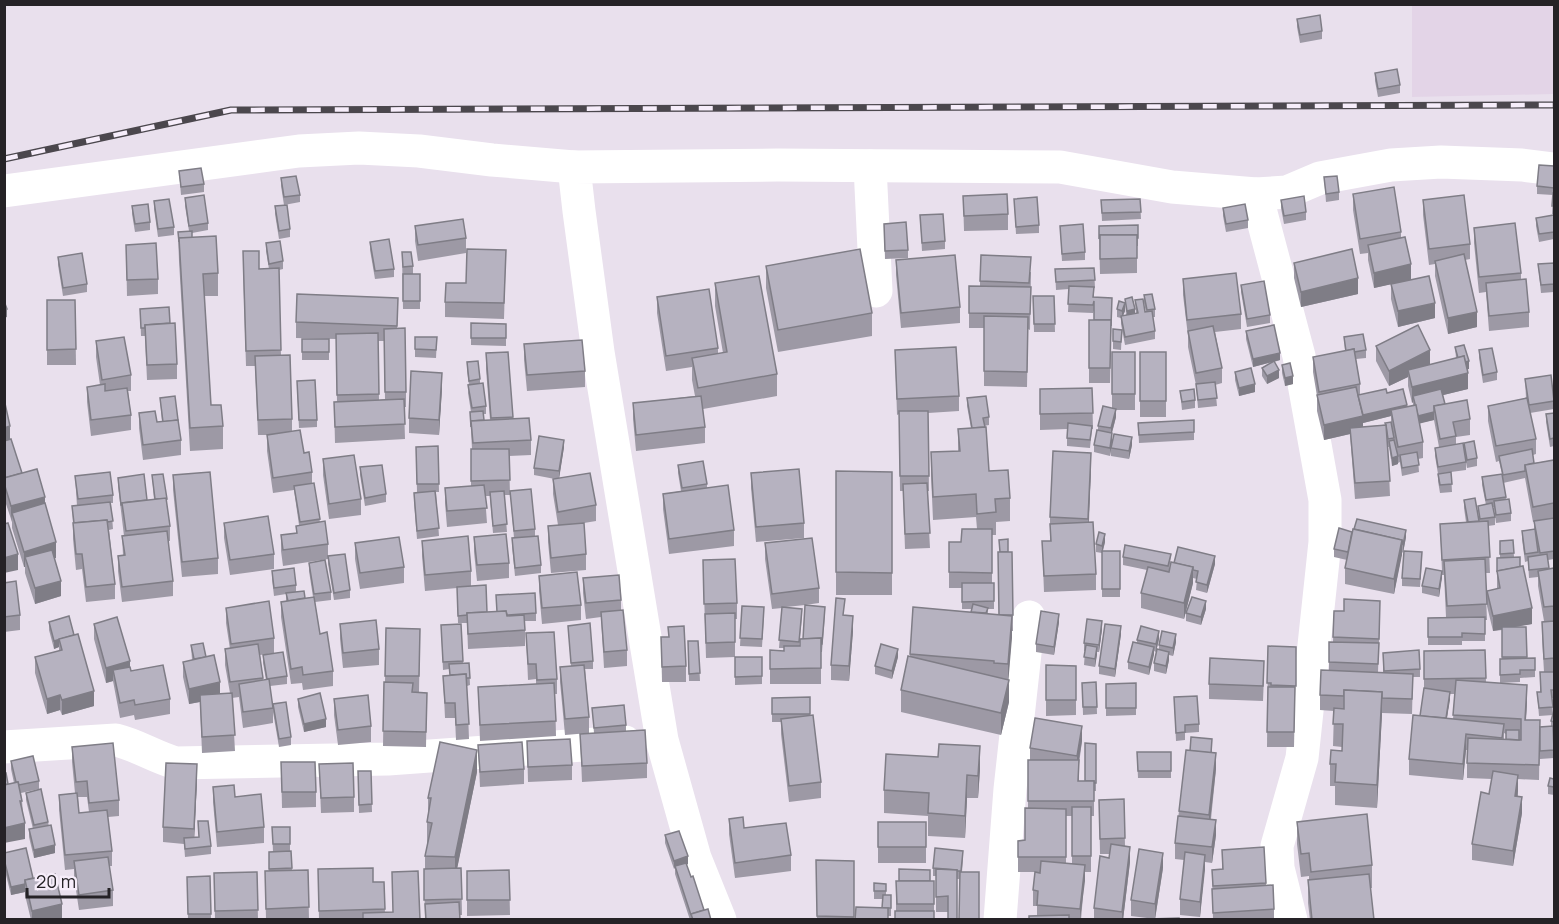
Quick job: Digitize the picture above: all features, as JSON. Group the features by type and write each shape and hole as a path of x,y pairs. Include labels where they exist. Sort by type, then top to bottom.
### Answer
{"street":[{"path":"4,191 299,151 359,148 419,151 574,168 777,165 1060,167 1172,187 1256,194 1287,192 1320,178 1391,165 1441,162 1522,165 1554,169"},
{"path":"870,166 876,291"},
{"path":"574,168 598,352 662,740 695,858 720,920"},
{"path":"1256,194 1299,356 1325,500 1324,542 1302,758 1277,846 1278,868 1291,920"},
{"path":"1000,920 1010,789 1029,617"},
{"path":"4,747 116,740 132,744 162,759 176,763 388,759 662,740"}],"shaded area":[{"path":"1412,5 1554,5 1554,94 1412,97"}],"building":[{"path":"1320,15 1322,31 1300,35 1297,19"},
{"path":"1397,69 1400,85 1378,89 1375,73"},
{"path":"1539,165 1554,166 1554,188 1537,186"},
{"path":"201,168 204,184 181,187 179,171"},
{"path":"296,176 300,195 284,197 281,178"},
{"path":"1337,176 1339,192 1326,194 1324,177"},
{"path":"1394,187 1401,232 1360,239 1353,194"},
{"path":"1007,194 1008,214 964,216 963,196"},
{"path":"204,195 208,223 189,226 185,198"},
{"path":"1464,195 1470,244 1429,249 1423,200"},
{"path":"1304,196 1306,212 1284,216 1281,200"},
{"path":"1037,197 1039,225 1016,227 1014,199"},
{"path":"169,199 174,227 158,229 154,201"},
{"path":"1140,199 1141,212 1102,213 1101,200"},
{"path":"148,204 150,222 135,224 132,206"},
{"path":"1245,204 1248,220 1226,224 1223,208"},
{"path":"287,205 290,229 279,231 275,206"},
{"path":"943,214 945,241 922,243 920,215"},
{"path":"1554,215 1554,232 1539,234 1536,218"},
{"path":"463,219 466,238 418,245 415,226"},
{"path":"906,222 908,250 885,251 884,224"},
{"path":"1515,223 1521,273 1479,277 1474,228"},
{"path":"1083,224 1085,252 1062,254 1060,226"},
{"path":"1138,225 1138,238 1137,235 1100,235 1099,239 1099,226"},
{"path":"192,231 192,238 179,238 179,242 178,232"},
{"path":"1100,235 1137,235 1137,258 1100,259"},
{"path":"216,236 218,273 203,274 211,405 221,405 223,426 190,428 179,238"},
{"path":"1405,237 1411,264 1374,273 1368,245"},
{"path":"389,239 394,269 375,271 370,242"},
{"path":"280,241 283,261 269,264 266,243"},
{"path":"156,243 158,279 127,280 126,245"},
{"path":"467,249 506,250 504,303 445,302 446,283 466,283"},
{"path":"860,249 872,313 778,330 766,266"},
{"path":"1352,249 1358,278 1301,292 1294,263"},
{"path":"243,251 259,251 259,269 279,268 281,350 246,351"},
{"path":"402,252 411,252 413,266 403,267"},
{"path":"82,253 87,284 63,288 58,257"},
{"path":"1464,254 1477,312 1448,318 1435,261"},
{"path":"955,255 960,307 901,313 896,260"},
{"path":"981,255 1031,257 1029,283 980,281"},
{"path":"1554,263 1554,284 1541,285 1538,264"},
{"path":"1094,268 1095,280 1056,282 1055,269"},
{"path":"1236,273 1241,314 1187,320 1183,279"},
{"path":"403,274 420,274 420,301 403,301"},
{"path":"759,276 777,374 698,388 692,358 727,352 715,283"},
{"path":"1429,276 1435,303 1398,311 1391,284"},
{"path":"1526,279 1529,312 1489,316 1486,283"},
{"path":"1264,281 1270,315 1247,319 1241,285"},
{"path":"969,286 1031,287 1030,314 969,313"},
{"path":"1069,286 1094,287 1093,297 1112,298 1111,326 1111,320 1094,320 1094,301 1093,305 1068,304"},
{"path":"709,289 718,348 666,356 657,297"},
{"path":"297,294 398,298 397,326 296,322"},
{"path":"1152,294 1155,309 1147,310 1144,295"},
{"path":"1033,296 1054,296 1055,324 1034,324"},
{"path":"1132,297 1135,309 1127,311 1125,299"},
{"path":"1143,299 1145,312 1152,311 1155,331 1125,337 1121,316 1138,313 1135,300"},
{"path":"47,300 75,300 76,349 47,350"},
{"path":"1119,301 1125,303 1122,311 1117,309"},
{"path":"169,307 170,323 145,325 145,328 141,328 140,309"},
{"path":"984,316 1028,317 1027,372 984,371"},
{"path":"1089,320 1111,320 1110,368 1089,368"},
{"path":"175,323 177,364 147,365 145,325"},
{"path":"471,323 506,324 506,338 471,338"},
{"path":"1274,325 1280,353 1253,359 1246,331"},
{"path":"1418,325 1430,350 1389,371 1376,346"},
{"path":"1213,326 1222,368 1196,373 1188,331"},
{"path":"405,328 406,392 385,392 384,329"},
{"path":"1113,329 1122,330 1121,342 1113,341"},
{"path":"378,333 379,394 337,395 336,334"},
{"path":"1363,334 1366,350 1346,351 1344,337"},
{"path":"124,337 131,375 102,380 96,341"},
{"path":"415,337 437,337 436,350 415,349"},
{"path":"302,339 329,339 329,352 302,352"},
{"path":"582,340 585,371 527,375 524,344"},
{"path":"1464,345 1469,361 1465,362 1464,356 1458,358 1455,347"},
{"path":"956,347 959,396 897,399 895,350"},
{"path":"1492,348 1497,372 1483,375 1479,350"},
{"path":"1354,349 1360,384 1319,392 1313,357"},
{"path":"508,352 513,417 491,418 486,353"},
{"path":"1112,352 1135,352 1135,394 1112,394"},
{"path":"1140,352 1166,352 1166,401 1140,401"},
{"path":"290,355 292,419 258,420 255,356"},
{"path":"1464,356 1468,373 1412,387 1408,370"},
{"path":"478,361 480,379 469,381 467,362"},
{"path":"1274,361 1279,370 1267,376 1262,368"},
{"path":"1290,363 1293,376 1285,378 1282,365"},
{"path":"1251,368 1255,384 1239,388 1235,372"},
{"path":"411,371 442,373 439,420 409,418"},
{"path":"1551,375 1554,401 1529,405 1525,379"},
{"path":"315,380 317,420 299,420 297,381"},
{"path":"1215,382 1217,398 1198,400 1196,384"},
{"path":"483,383 486,406 472,408 468,385"},
{"path":"105,384 105,391 127,388 131,415 91,420 87,387"},
{"path":"1356,387 1363,416 1324,425 1317,395"},
{"path":"1092,388 1093,413 1040,414 1040,389"},
{"path":"1194,389 1195,400 1182,402 1180,391"},
{"path":"1386,389 1387,393 1403,389 1407,405 1363,415 1358,395"},
{"path":"1441,389 1445,404 1434,406 1434,412 1418,416 1413,396"},
{"path":"175,396 178,420 163,422 160,398"},
{"path":"701,396 705,427 636,435 633,403"},
{"path":"986,396 989,417 983,418 985,427 972,428 967,398"},
{"path":"1527,398 1536,439 1496,446 1488,406"},
{"path":"4,399 10,426 4,428"},
{"path":"404,399 405,424 335,427 334,402"},
{"path":"1467,400 1470,419 1453,422 1456,436 1440,439 1434,406"},
{"path":"1416,405 1423,442 1398,447 1391,410"},
{"path":"1103,406 1116,409 1111,428 1098,426"},
{"path":"155,411 157,422 178,420 181,440 143,445 139,413"},
{"path":"483,411 484,420 471,421 471,427 470,412"},
{"path":"899,411 928,411 929,476 900,476"},
{"path":"1554,413 1554,438 1550,439 1546,414"},
{"path":"529,418 531,440 473,443 471,421"},
{"path":"1194,420 1194,432 1139,435 1138,423"},
{"path":"1391,422 1394,438 1388,439 1385,423"},
{"path":"1068,423 1092,426 1090,440 1067,438"},
{"path":"1386,425 1390,481 1355,483 1350,428"},
{"path":"986,427 989,471 1008,470 1010,498 995,499 996,512 977,514 976,494 933,497 931,452 960,451 958,429"},
{"path":"300,430 304,453 309,452 312,472 273,478 267,435"},
{"path":"1097,430 1112,433 1110,448 1094,445"},
{"path":"1114,434 1132,437 1129,451 1111,448"},
{"path":"539,436 564,440 559,471 534,468"},
{"path":"11,439 22,473 4,478 4,441"},
{"path":"1394,440 1398,456 1392,458 1389,441"},
{"path":"1474,441 1477,458 1467,460 1464,443"},
{"path":"1463,443 1466,462 1438,467 1435,448"},
{"path":"438,446 439,484 417,484 416,447"},
{"path":"471,449 509,449 510,480 471,481"},
{"path":"1532,449 1534,463 1525,465 1525,471 1503,475 1499,456"},
{"path":"1053,451 1091,453 1088,519 1050,517"},
{"path":"1417,452 1419,465 1402,468 1400,455"},
{"path":"354,455 361,499 329,504 323,459"},
{"path":"1554,460 1554,503 1533,507 1525,465"},
{"path":"703,461 707,484 682,488 678,465"},
{"path":"382,465 386,494 365,498 360,467"},
{"path":"37,469 45,497 11,506 4,478"},
{"path":"799,469 804,523 756,527 751,473"},
{"path":"836,471 892,472 892,573 836,572"},
{"path":"110,472 113,495 78,499 75,476"},
{"path":"210,472 218,558 182,562 173,475"},
{"path":"1451,472 1452,484 1440,485 1438,474"},
{"path":"590,473 596,505 558,512 553,479"},
{"path":"144,474 147,500 121,505 118,478"},
{"path":"163,474 167,499 155,499 152,475"},
{"path":"1502,474 1506,497 1486,500 1482,477"},
{"path":"314,483 320,519 300,522 294,486"},
{"path":"927,483 930,533 905,534 903,484"},
{"path":"484,485 487,508 447,511 445,488"},
{"path":"728,485 734,530 669,539 663,494"},
{"path":"531,489 535,529 514,531 510,491"},
{"path":"435,491 439,528 417,531 414,493"},
{"path":"504,491 507,524 493,526 490,492"},
{"path":"166,498 170,526 126,531 122,503"},
{"path":"1475,498 1479,521 1468,522 1464,500"},
{"path":"1509,499 1511,513 1496,515 1494,501"},
{"path":"110,502 113,521 74,523 72,506"},
{"path":"45,503 56,542 24,552 12,513"},
{"path":"1492,503 1495,517 1480,519 1478,506"},
{"path":"268,516 274,554 230,560 224,523"},
{"path":"1554,518 1554,551 1540,553 1534,521"},
{"path":"1357,519 1406,530 1403,545 1402,540 1354,529"},
{"path":"107,520 115,584 86,587 82,554 76,554 73,523"},
{"path":"325,521 328,544 283,550 281,535 297,533 296,526"},
{"path":"1488,521 1490,557 1442,560 1440,524"},
{"path":"1093,522 1096,574 1044,576 1042,541 1051,541 1050,524"},
{"path":"8,523 18,554 4,558 4,524"},
{"path":"584,523 586,554 551,558 548,526"},
{"path":"1339,528 1352,532 1348,552 1334,549"},
{"path":"962,529 992,529 992,573 949,572 949,542 961,542"},
{"path":"1353,529 1402,540 1394,579 1345,568"},
{"path":"1535,529 1538,552 1525,554 1522,531"},
{"path":"167,531 173,581 122,587 118,556 125,555 122,536"},
{"path":"1099,532 1105,534 1102,546 1096,544"},
{"path":"506,534 509,563 477,565 474,537"},
{"path":"468,536 471,571 425,575 422,541"},
{"path":"538,536 541,565 515,568 512,538"},
{"path":"399,537 404,567 360,573 355,543"},
{"path":"812,538 819,588 772,594 765,543"},
{"path":"1008,539 1008,552 1000,552 999,540"},
{"path":"1513,540 1514,553 1500,554 1500,541"},
{"path":"1125,545 1171,554 1168,566 1123,557"},
{"path":"1178,547 1215,556 1207,585 1196,582 1198,571 1193,570 1193,567 1174,563"},
{"path":"52,550 61,581 35,588 25,557"},
{"path":"1102,551 1120,551 1120,589 1102,589"},
{"path":"1404,551 1422,552 1420,579 1402,578"},
{"path":"998,552 1012,552 1013,615 999,615"},
{"path":"345,554 350,590 334,593 328,556"},
{"path":"1547,554 1549,568 1529,570 1528,557"},
{"path":"1520,557 1520,567 1497,571 1497,558"},
{"path":"735,559 737,603 704,604 703,560"},
{"path":"1485,559 1487,604 1447,606 1444,561"},
{"path":"325,560 331,592 314,594 309,563"},
{"path":"1171,562 1193,567 1184,603 1141,593 1148,567 1169,572"},
{"path":"1523,566 1532,608 1493,616 1487,591 1500,588 1497,571"},
{"path":"294,568 296,585 274,588 272,571"},
{"path":"1426,568 1442,571 1439,589 1422,586"},
{"path":"1554,568 1554,606 1544,607 1538,571"},
{"path":"577,572 581,605 542,608 539,576"},
{"path":"619,575 621,600 586,603 583,578"},
{"path":"16,581 20,615 4,617 4,583"},
{"path":"962,583 994,583 994,601 962,602"},
{"path":"486,585 487,612 458,616 457,587"},
{"path":"304,591 305,598 288,601 286,593"},
{"path":"535,593 536,613 507,615 506,611 497,612 496,595"},
{"path":"314,597 320,634 327,632 333,671 303,675 302,667 291,669 281,602"},
{"path":"1192,597 1206,601 1201,617 1186,613"},
{"path":"836,598 845,599 843,615 853,616 849,666 831,665"},
{"path":"1344,599 1380,601 1379,639 1333,637 1334,611 1344,611"},
{"path":"269,601 274,638 231,644 226,608"},
{"path":"973,604 988,608 986,613 971,612"},
{"path":"805,605 825,607 822,644 821,638 803,639"},
{"path":"742,606 764,607 762,639 740,638"},
{"path":"782,607 802,609 799,642 779,640"},
{"path":"913,607 1012,616 1008,664 910,654"},
{"path":"623,610 627,650 604,652 601,612"},
{"path":"506,611 507,616 524,615 525,630 468,634 467,613"},
{"path":"1041,611 1059,614 1054,647 1036,644"},
{"path":"735,613 735,642 706,643 705,614"},
{"path":"69,616 74,635 54,641 49,622"},
{"path":"117,617 130,661 106,668 94,624"},
{"path":"1485,617 1485,634 1462,633 1462,637 1428,637 1428,618"},
{"path":"1087,619 1102,621 1099,645 1084,643"},
{"path":"376,620 379,649 343,653 340,624"},
{"path":"1554,621 1554,658 1544,659 1542,622"},
{"path":"590,623 593,661 571,663 568,626"},
{"path":"461,624 463,661 443,662 441,625"},
{"path":"1105,624 1121,626 1115,669 1099,666"},
{"path":"684,626 686,666 662,667 661,637 669,637 668,627"},
{"path":"1141,626 1159,631 1156,644 1137,640"},
{"path":"1502,627 1526,627 1527,657 1502,657"},
{"path":"386,628 420,629 419,676 385,676"},
{"path":"1162,631 1176,634 1173,648 1159,645"},
{"path":"554,632 557,679 537,680 536,664 528,664 526,633"},
{"path":"78,634 94,691 62,700 60,695 47,699 35,657 62,650 59,639"},
{"path":"821,638 821,668 770,669 770,650 784,651 784,646 800,646 800,639"},
{"path":"688,641 698,641 700,673 689,674"},
{"path":"1133,642 1154,647 1149,667 1128,662"},
{"path":"1329,642 1379,643 1378,664 1329,662"},
{"path":"203,643 206,657 194,659 191,645"},
{"path":"258,644 263,678 230,682 225,649"},
{"path":"881,644 898,649 892,671 875,666"},
{"path":"1086,645 1097,647 1095,659 1084,657"},
{"path":"1268,646 1296,647 1296,686 1267,683"},
{"path":"1157,649 1169,652 1166,666 1154,663"},
{"path":"1419,650 1420,669 1384,671 1383,653"},
{"path":"1485,650 1486,678 1424,679 1424,651"},
{"path":"283,652 287,676 267,679 263,655"},
{"path":"214,655 220,682 189,689 183,662"},
{"path":"908,656 1009,680 1001,713 901,690"},
{"path":"735,657 762,657 762,676 735,677"},
{"path":"1210,658 1264,661 1263,686 1209,684"},
{"path":"1535,658 1535,670 1520,670 1520,674 1500,675 1500,659"},
{"path":"469,663 470,678 466,678 466,674 450,675 449,664"},
{"path":"163,665 170,699 135,705 134,700 120,703 113,670 130,667 131,671"},
{"path":"584,665 589,717 565,719 560,667"},
{"path":"1046,665 1076,666 1076,700 1046,700"},
{"path":"1321,670 1413,674 1412,699 1382,698 1382,692 1344,690 1344,696 1320,695"},
{"path":"1540,672 1554,672 1554,690 1551,690 1553,707 1539,708 1537,692 1541,692"},
{"path":"466,674 469,724 456,725 455,703 445,703 443,676"},
{"path":"269,679 273,708 243,712 239,684"},
{"path":"1456,680 1527,685 1525,720 1540,720 1539,765 1467,763 1468,738 1521,740 1521,719 1453,715"},
{"path":"384,682 413,683 412,692 427,693 426,732 383,731"},
{"path":"1096,682 1097,707 1083,707 1082,683"},
{"path":"554,683 556,721 480,725 478,687"},
{"path":"1136,683 1136,708 1106,708 1106,684"},
{"path":"1268,687 1295,687 1294,732 1267,732"},
{"path":"1424,688 1450,692 1446,718 1420,716"},
{"path":"1344,690 1382,692 1377,785 1335,782 1336,764 1330,764 1331,750 1342,751 1343,724 1333,724 1334,708 1344,709"},
{"path":"232,693 235,735 202,737 200,695"},
{"path":"320,693 326,719 304,724 298,699"},
{"path":"368,695 371,726 338,730 334,699"},
{"path":"1197,696 1199,724 1185,725 1185,732 1176,733 1174,697"},
{"path":"810,697 810,714 772,714 772,698"},
{"path":"286,702 291,737 279,739 273,704"},
{"path":"624,705 626,725 594,728 592,708"},
{"path":"813,715 821,782 789,786 781,719"},
{"path":"1413,715 1504,724 1502,738 1466,734 1463,764 1409,759"},
{"path":"1035,718 1082,726 1077,756 1030,748"},
{"path":"1553,726 1554,750 1540,751 1540,727"},
{"path":"645,730 647,763 582,766 580,734"},
{"path":"1506,730 1519,730 1519,740 1506,739"},
{"path":"1191,737 1212,739 1211,753 1190,751"},
{"path":"570,739 572,765 528,767 527,741"},
{"path":"440,742 477,750 455,857 425,856 432,823 427,822 431,798 428,798"},
{"path":"522,742 524,769 480,772 478,745"},
{"path":"113,743 119,800 89,803 87,781 76,782 72,747"},
{"path":"1085,743 1096,744 1096,783 1085,781"},
{"path":"939,744 980,746 978,776 967,775 965,816 928,813 929,793 884,790 886,754 938,757"},
{"path":"1186,750 1216,753 1209,815 1179,811"},
{"path":"1137,752 1171,752 1171,771 1138,771"},
{"path":"33,756 39,781 19,785 16,782 11,761"},
{"path":"1028,760 1079,760 1078,781 1094,781 1094,801 1028,801"},
{"path":"281,762 315,762 316,792 282,792"},
{"path":"166,763 197,764 194,829 163,827"},
{"path":"353,763 354,797 321,798 319,764"},
{"path":"358,771 371,771 372,804 359,805"},
{"path":"1493,771 1518,775 1515,796 1522,797 1513,851 1472,844 1481,792 1489,794"},
{"path":"6,773 8,784 4,785 4,774"},
{"path":"1550,778 1554,779 1554,787 1548,786"},
{"path":"18,782 25,823 4,828 4,785"},
{"path":"234,785 235,797 261,794 264,827 217,832 213,787"},
{"path":"41,789 48,822 34,825 26,793"},
{"path":"77,793 79,813 107,810 112,851 65,855 59,795"},
{"path":"1124,799 1125,838 1100,839 1099,800"},
{"path":"1072,807 1091,807 1091,856 1072,856"},
{"path":"1025,808 1066,809 1066,857 1018,857 1018,841 1025,840"},
{"path":"1367,814 1372,865 1311,872 1309,853 1301,854 1297,822"},
{"path":"1178,816 1216,820 1212,847 1175,843"},
{"path":"743,817 744,828 786,823 791,855 735,863 729,819"},
{"path":"198,821 208,821 211,846 185,849 184,838 199,837"},
{"path":"878,822 926,822 926,847 878,847"},
{"path":"51,825 55,845 34,850 29,829"},
{"path":"272,827 290,827 290,844 273,844"},
{"path":"679,831 688,856 674,861 665,835"},
{"path":"1111,844 1130,847 1122,912 1094,908 1100,856 1109,858"},
{"path":"1264,847 1266,883 1213,886 1212,870 1223,869 1222,850"},
{"path":"26,848 33,878 25,880 25,884 11,887 4,853"},
{"path":"935,848 963,851 961,871 933,868"},
{"path":"1139,849 1163,853 1155,904 1131,900"},
{"path":"291,851 292,868 269,869 269,852"},
{"path":"1185,852 1205,855 1200,902 1180,899"},
{"path":"108,857 113,890 79,895 74,861"},
{"path":"816,860 854,861 854,917 817,916"},
{"path":"1041,861 1085,865 1080,909 1037,905 1038,891 1033,890 1035,872 1040,873"},
{"path":"686,863 691,877 693,876 704,910 691,915 675,866"},
{"path":"373,868 373,882 384,882 385,909 319,911 318,869"},
{"path":"461,868 462,899 424,900 424,869"},
{"path":"899,869 930,870 930,881 899,881"},
{"path":"936,869 957,870 957,920 948,920 948,896 936,897"},
{"path":"308,870 309,907 266,909 265,871"},
{"path":"509,870 510,900 467,900 467,871"},
{"path":"418,871 420,920 363,920 363,913 393,912 392,872"},
{"path":"257,872 258,910 215,911 214,873"},
{"path":"960,872 979,872 979,920 959,920"},
{"path":"55,874 62,904 32,911 25,880"},
{"path":"1369,874 1374,920 1312,920 1308,880"},
{"path":"210,876 211,914 188,914 187,877"},
{"path":"896,881 934,881 934,904 897,904"},
{"path":"874,883 886,884 886,891 874,891"},
{"path":"1273,885 1274,909 1213,913 1212,889"},
{"path":"883,895 891,895 891,908 882,908"},
{"path":"459,902 460,920 426,920 425,904"},
{"path":"856,907 888,908 888,920 855,920"},
{"path":"708,909 711,920 693,920 691,914"},
{"path":"895,911 934,911 934,920 895,920"},
{"path":"1069,915 1069,920 1029,920 1029,916"},
{"path":"1179,918 1179,920 1149,919"}],"railway":[{"path":"4,159 231,110 1554,105"}]}
